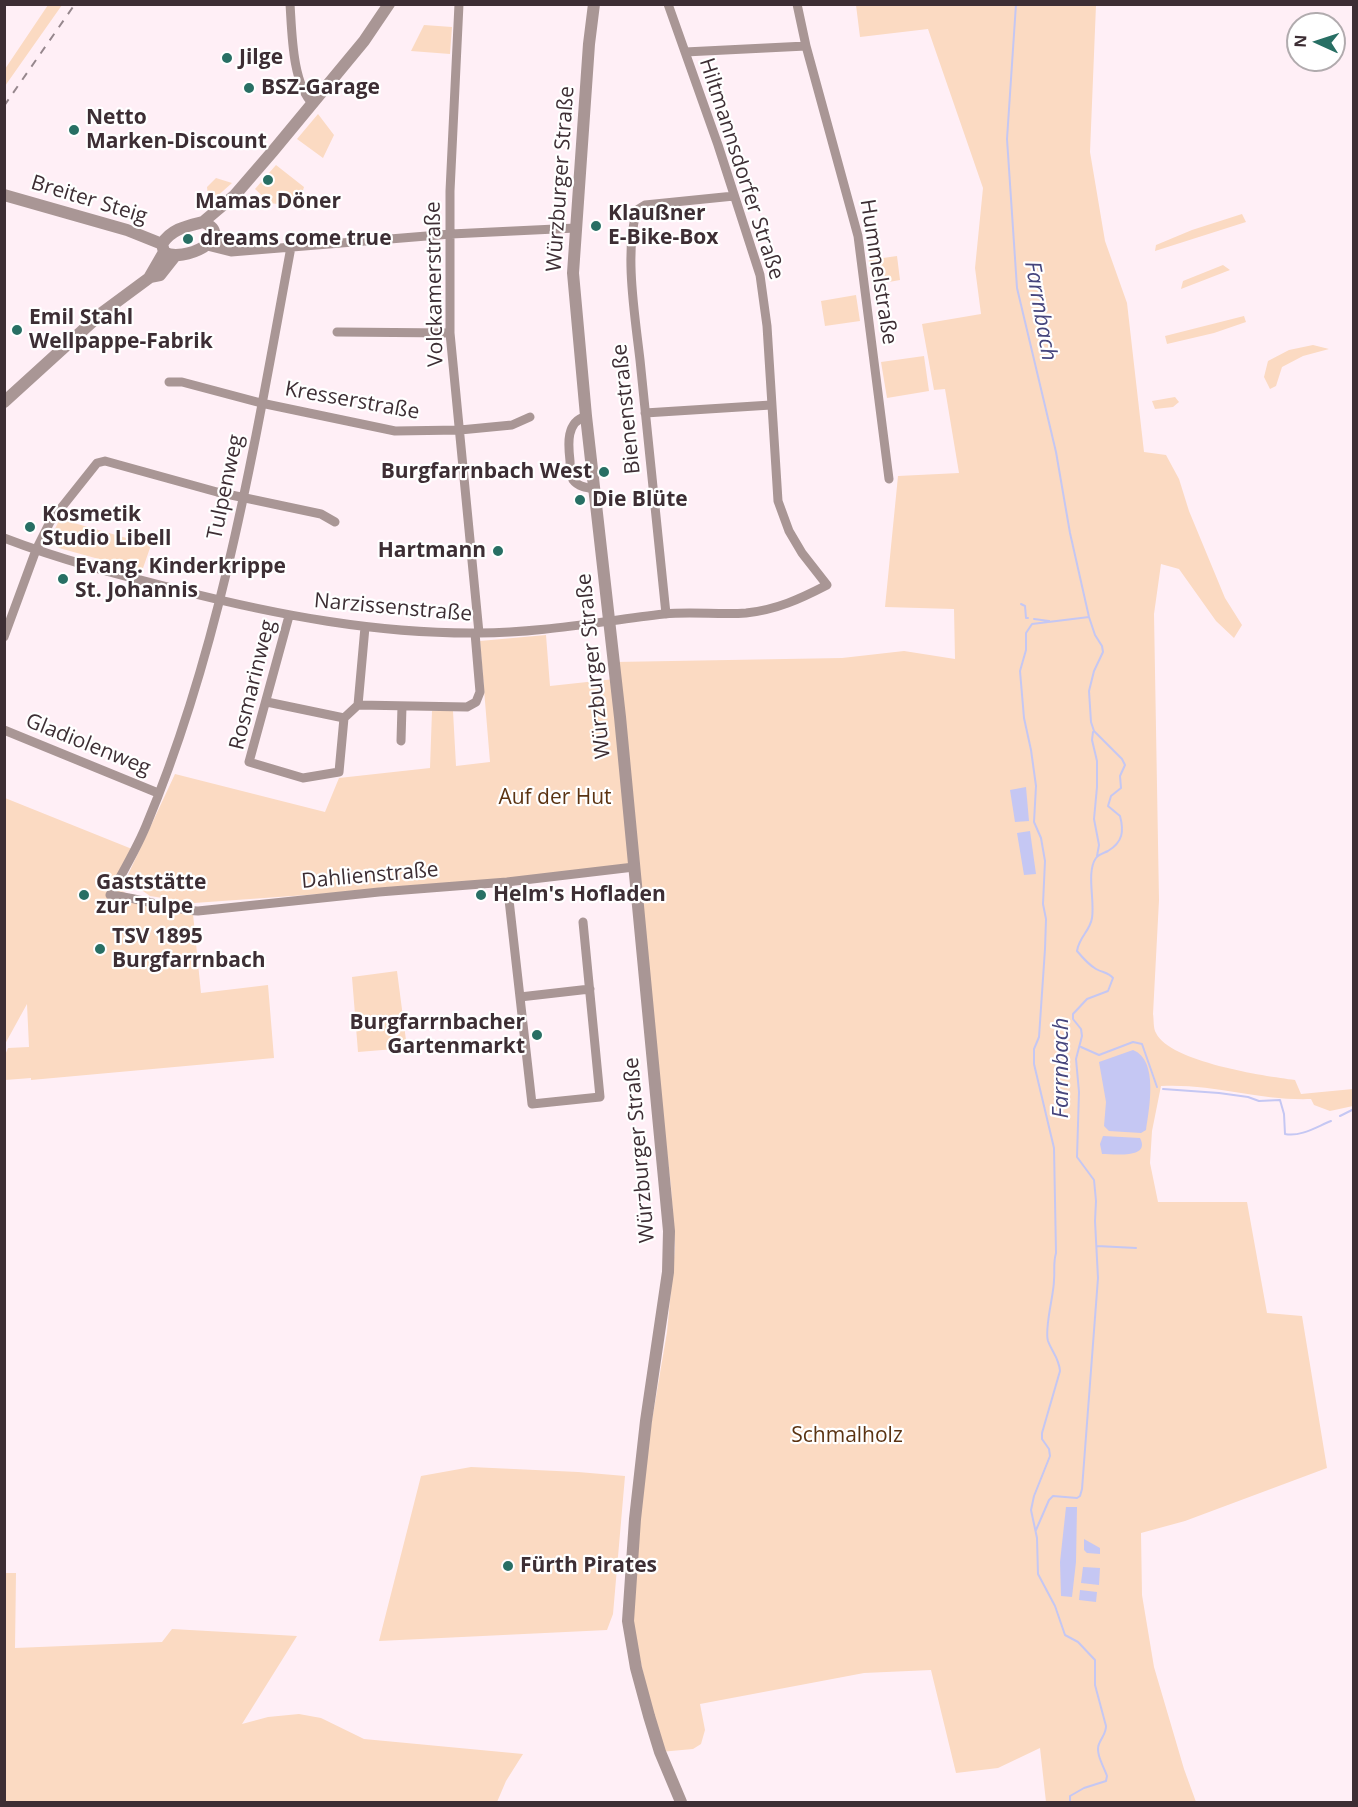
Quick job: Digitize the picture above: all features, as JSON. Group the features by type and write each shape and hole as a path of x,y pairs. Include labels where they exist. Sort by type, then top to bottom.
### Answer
{"street":[{"path":"290,4 299,79 313,104"},
{"path":"167,247 209,233 235,195 313,104 364,40 389,4"},
{"name":"Volckamerstraße","path":"402,706 467,707 476,702 480,692 477,633 450,333 451,172 459,4"},
{"name":"Würzburger Straße","path":"594,4 589,44 573,273 669,1231 668,1272 640,1466 628,1621 636,1668 649,1716 660,1752 681,1803"},
{"name":"Hiltmannsdorfer Straße","path":"668,4 718,145 760,275 767,326 777,492 781,510 789,531 802,553 827,585"},
{"name":"Hummelstraße","path":"797,4 806,46 858,236 889,479"},
{"path":"685,52 806,46"},
{"name":"Breiter Steig","path":"4,195 127,230 167,247"},
{"name":"Bienenstraße","path":"666,614 632,263 633,222 637,210 645,205 734,196"},
{"path":"4,402 103,312 149,278 167,247 185,226 209,233 231,252 451,234 576,228"},
{"name":"Tulpenweg","path":"110,895 146,827 188,714 220,600 243,497 291,247"},
{"path":"337,332 450,333"},
{"name":"Kresserstraße","path":"169,382 182,382 261,403 395,431 460,430 512,425 530,417"},
{"path":"645,413 771,405"},
{"path":"586,416 576,421 570,434 571,473 573,480 579,485 595,489"},
{"path":"4,637 36,550 50,522 97,463 105,461 243,497 321,514 335,522"},
{"name":"Narzissenstraße","path":"4,538 122,576 289,616 365,627 512,633 666,614 746,612 771,609 794,602 827,585"},
{"name":"Rosmarinweg","path":"289,616 249,762 303,778 339,772 345,718"},
{"path":"267,702 345,718 358,705 365,627"},
{"path":"358,705 402,706 401,741"},
{"name":"Gladiolenweg","path":"4,730 158,793"},
{"name":"Dahlienstraße","path":"110,895 198,911 507,882 634,867"},
{"path":"507,882 532,1104 600,1097 583,922"},
{"path":"520,997 590,989"}],"green space":[{"path":"48,5 62,5 5,86 5,69"},
{"path":"856,5 1096,5 1090,152 1105,241 1127,303 1144,452 1166,455 1179,479 1189,511 1225,598 1242,625 1234,638 1216,621 1179,569 1161,564 1154,614 1159,900 1154,1029 1165,1043 1179,1052 1219,1066 1295,1080 1301,1094 1353,1089 1353,1106 1330,1111 1314,1105 1311,1099 1292,1099 1198,1087 1161,1086 1152,1131 1150,1163 1158,1202 1247,1202 1267,1313 1302,1316 1327,1468 1185,1521 1141,1533 1142,1595 1154,1667 1196,1802 1046,1802 1040,1748 998,1768 956,1773 931,1670 864,1673 700,1704 705,1730 701,1744 693,1749 660,1752 632,1621 643,1473 667,1332 675,1247 671,1187 638,866 461,884 194,903 150,896 126,879 175,774 325,812 339,778 430,768 432,711 453,711 456,766 490,762 480,641 546,635 550,686 615,679 615,662 842,658 904,651 955,659 954,609 885,607 898,476 959,473 945,389 934,390 922,324 981,314 975,268 983,188 928,29 860,37"},
{"path":"424,25 452,27 450,54 411,51"},
{"path":"318,114 334,135 323,158 297,139"},
{"path":"276,165 304,187 298,207 270,203 255,189"},
{"path":"216,178 232,183 214,199 208,195 207,187"},
{"path":"1242,214 1246,222 1155,251 1156,245 1192,230"},
{"path":"897,256 900,280 872,285 869,260"},
{"path":"1223,265 1230,270 1181,289 1183,281"},
{"path":"856,295 860,321 825,326 821,301"},
{"path":"1244,316 1246,322 1214,333 1167,344 1165,336"},
{"path":"1313,345 1329,349 1303,356 1282,367 1276,386 1270,389 1264,377 1268,361 1289,350"},
{"path":"924,356 929,391 887,398 881,362"},
{"path":"1175,397 1179,402 1173,407 1155,409 1152,401"},
{"path":"60,519 151,545 142,571 59,548 50,538"},
{"name":"TSV 1895 Burgfarrnbach","path":"5,798 132,849 113,886 146,904 193,914 201,993 268,985 274,1058 31,1080 31,1078 5,1080 5,1055 8,1048 29,1047 27,1004 5,1044"},
{"path":"397,971 407,1048 358,1052 352,977"},
{"name":"Fürth Pirates","path":"471,1467 625,1476 613,1614 607,1630 379,1641 421,1476"},
{"path":"5,1573 16,1573 15,1648 162,1642 172,1629 297,1636 242,1724 268,1717 299,1714 321,1718 364,1739 523,1754 506,1781 497,1802 5,1802"}],"water":[{"path":"1026,787 1029,821 1015,822 1010,790"},
{"path":"1030,831 1036,874 1024,875 1017,833"},
{"path":"1133,1050 1141,1055 1149,1074 1150,1098 1146,1130 1141,1133 1109,1131 1104,1126 1106,1102 1099,1062"},
{"path":"1103,1136 1140,1138 1142,1145 1136,1152 1130,1154 1102,1154 1100,1144"},
{"path":"1066,1507 1077,1507 1076,1562 1072,1597 1061,1596 1060,1562"},
{"path":"1084,1539 1100,1548 1100,1554 1087,1553 1084,1550"},
{"path":"1083,1567 1100,1568 1099,1585 1081,1583"},
{"path":"1080,1590 1097,1592 1096,1602 1079,1600"}],"waterway":[{"name":"Farrnbach","path":"1016,4 1007,139 1017,288 1056,452 1070,533 1089,617 1095,635 1102,646 1103,652 1094,671 1089,691 1091,722 1094,731 1122,759 1125,765 1120,776 1121,788 1111,796 1108,806 1120,816 1121,836 1117,844 1097,857 1093,864 1092,918 1077,951 1093,967 1113,978 1108,991 1087,999 1073,1014 1073,1019 1081,1029 1082,1036 1076,1059 1079,1092 1077,1157 1094,1180 1098,1278 1082,1489 1077,1498 1053,1496 1036,1530"},
{"path":"1021,604 1025,606 1026,618 1028,618"},
{"name":"Farrnbach","path":"1070,1802 1070,1796 1084,1788 1106,1781 1107,1776 1098,1748 1106,1726 1095,1685 1095,1660 1078,1642 1065,1635 1055,1606 1038,1574 1037,1538 1031,1510 1034,1496 1050,1456 1049,1449 1042,1439 1042,1433 1060,1371 1047,1335 1056,1253 1054,1148 1034,1064 1034,1049 1039,1037 1045,949 1046,919 1043,904 1045,861 1041,838 1034,822 1036,786 1024,718 1020,671 1026,650 1026,633 1032,624 1089,617"},
{"name":"Farrnbach","path":"1034,619 1049,621"},
{"path":"1093,732 1092,740 1097,761 1094,819 1099,845 1097,856"},
{"path":"1081,1047 1099,1055 1133,1042 1142,1044 1157,1087"},
{"path":"1163,1089 1219,1093 1259,1101 1280,1100 1284,1114 1285,1134 1303,1133 1331,1121"},
{"path":"1340,1116 1354,1109"},
{"path":"1097,1246 1136,1248"}],"railway":[{"path":"4,106 75,4"}],"place":[{"name":"Jilge","path":"227,58"},
{"name":"BSZ-Garage","path":"249,88"},
{"name":"Netto Marken-Discount","path":"74,130"},
{"name":"Mamas Döner","path":"268,180"},
{"name":"Klaußner E-Bike-Box","path":"596,226"},
{"name":"dreams come true","path":"188,239"},
{"name":"Emil Stahl Wellpappe-Fabrik","path":"17,330"},
{"name":"Burgfarrnbach West","path":"604,472"},
{"name":"Die Blüte","path":"580,500"},
{"name":"Kosmetik Studio Libell","path":"30,527"},
{"name":"Hartmann","path":"498,551"},
{"name":"Evang. Kinderkrippe St. Johannis","path":"63,579"},
{"name":"Gaststätte zur Tulpe","path":"84,895"},
{"name":"Helm's Hofladen","path":"481,895"},
{"name":"TSV 1895 Burgfarrnbach","path":"100,949"},
{"name":"Burgfarrnbacher Gartenmarkt","path":"537,1035"},
{"name":"Fürth Pirates","path":"508,1566"}],"park label":[{"name":"Auf der Hut","path":"555,798"},
{"name":"Schmalholz","path":"847,1436"}]}
